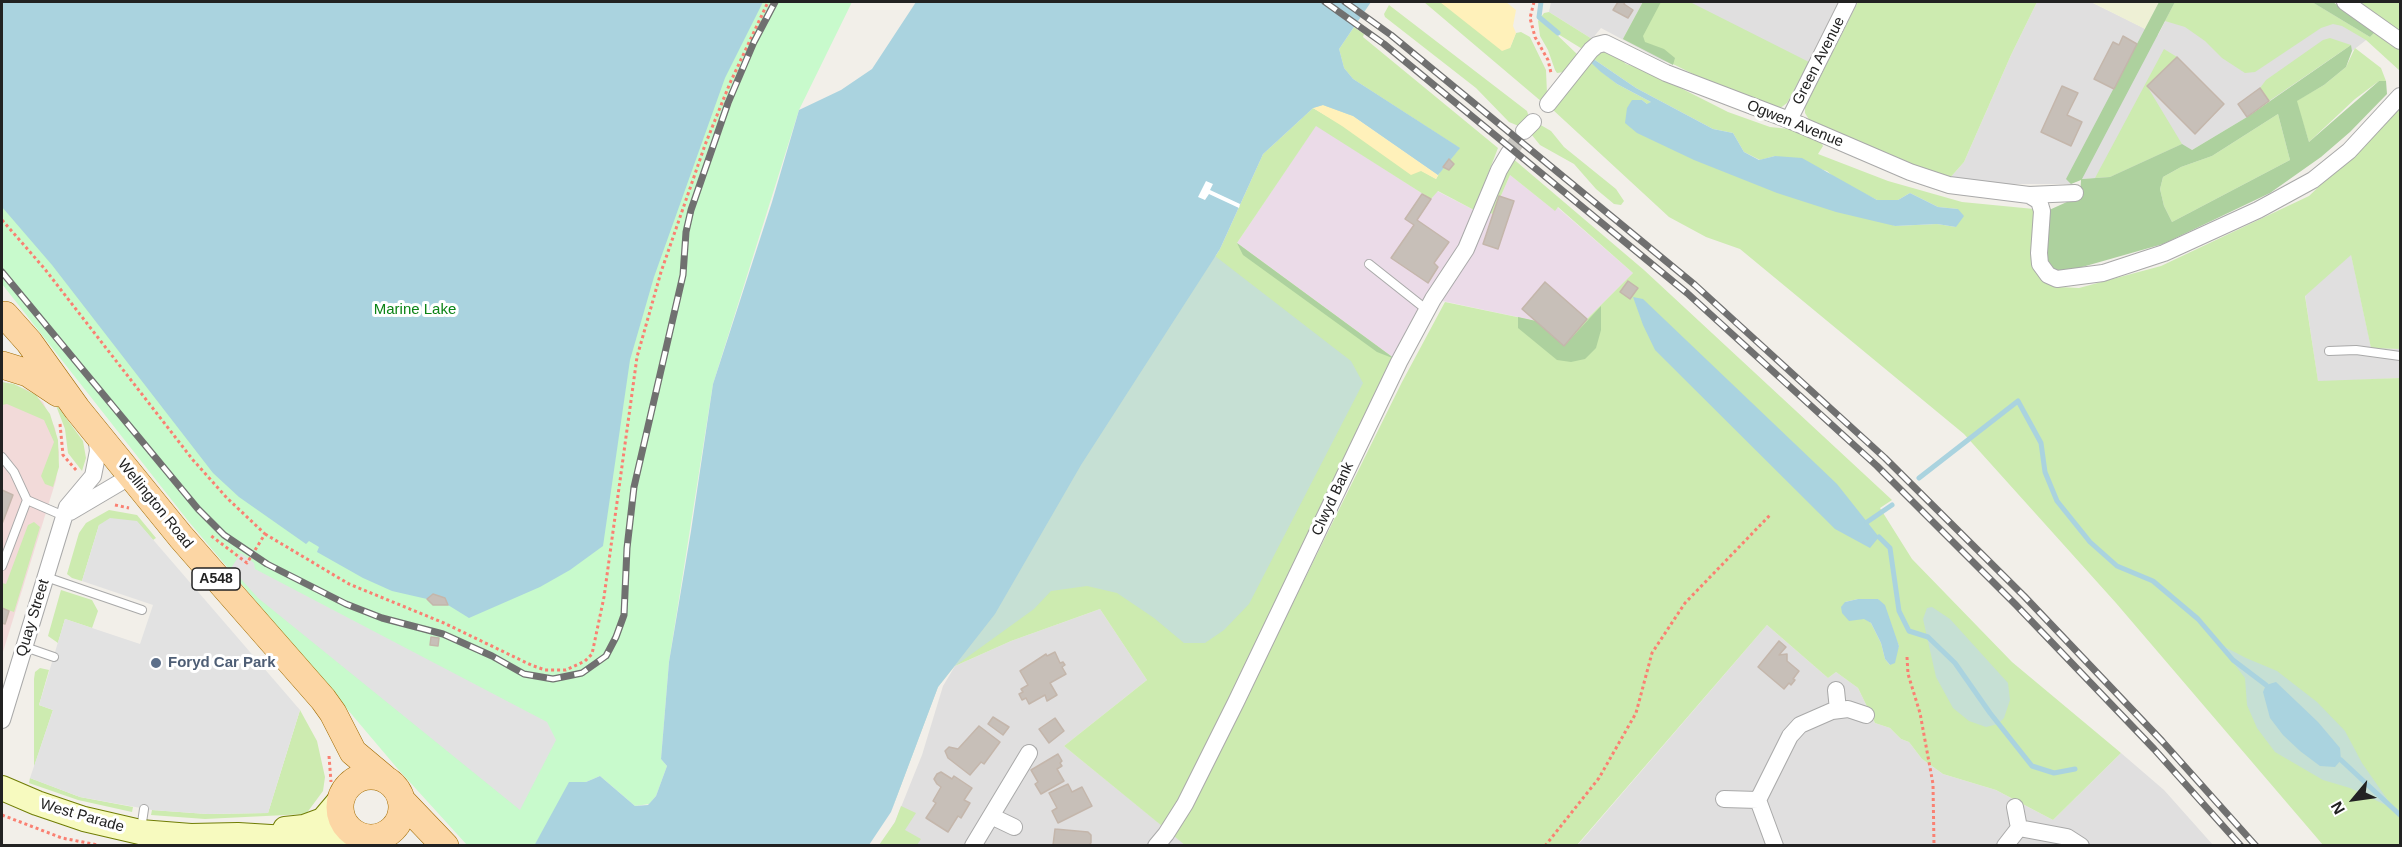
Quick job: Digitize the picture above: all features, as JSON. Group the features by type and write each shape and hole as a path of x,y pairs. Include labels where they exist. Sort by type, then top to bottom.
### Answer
{"main road":[{"path":"2,354 9,334 3,313"},
{"name":"Wellington Road","path":"3,313 30,342 77,409 131,476 226,591 305,679"},
{"name":"Wellington Road","path":"2,365 28,373 46,383 77,409"},
{"name":"A548","path":"305,679 333,714 353,752 362,762 395,787 401,800 445,846"},
{"name":"A548","path":"305,679 326,717 335,740 339,808 345,824 350,831 371,838"},
{"path":"338,795 353,780 363,776 374,775 384,778"},
{"name":"West Parade","path":"2,788 37,804 84,819 142,820 191,836 238,835 319,840 371,838"},
{"name":"West Parade","path":"238,835 313,824 329,815 338,795"},
{"path":"371,838 385,835 399,820 401,800"},
{"path":"371,838 414,839 427,846"}],"street":[{"name":"Green Avenue","path":"1789,120 1848,2"},
{"path":"2345,2 2400,42"},
{"name":"Ogwen Avenue","path":"1552,99 1591,50 1605,43 1666,73 1789,120 1910,172 1949,184 2029,195 2075,193"},
{"path":"2029,195 2039,201 2042,211 2040,264 2048,275 2057,279 2071,279 2103,273 2164,253 2258,210 2313,180 2349,151 2400,96"},
{"name":"Clwyd Bank","path":"1156,846 1185,804 1399,362 1427,310 1466,249 1499,170 1509,153"},
{"name":"Quay Street","path":"2,720 64,516 71,500 93,476 98,451 96,432"},
{"path":"64,516 85,501 131,476"},
{"path":"1836,690 1838,710"},
{"path":"1775,846 1758,800 1790,736 1800,725 1838,710 1848,709 1866,715"},
{"path":"974,846 1029,753"},
{"path":"1724,800 1758,800"},
{"path":"2005,846 2019,828 2015,807"},
{"path":"991,816 1014,827"},
{"path":"2019,828 2067,837 2081,846"}],"lane":[{"path":"1369,264 1427,310"},
{"path":"2330,351 2356,350 2400,356"},
{"path":"2,457 14,472 27,500 64,516"},
{"path":"2,566 27,500"},
{"path":"46,577 142,610"},
{"path":"25,646 54,657"}],"path":[{"path":"2,220 44,268 193,460 227,498 265,534 349,584 444,623 531,665 545,670 566,670 585,661 592,654 603,597 640,347 661,272 705,145 768,2"},
{"path":"1534,2 1530,18 1535,37 1548,60 1552,99"},
{"path":"1545,846 1599,778 1636,713 1652,653 1685,603 1771,514"},
{"path":"209,534 247,563 265,534"},
{"path":"1907,657 1908,674 1920,713 1933,784 1934,846"},
{"path":"329,754 338,795"},
{"path":"2,815 62,838 100,846"}],"shaded area":[{"path":"1551,2 1838,2 1787,103 1661,60 1601,28 1592,39 1549,12"},
{"path":"2037,2 2091,2 2158,35 2175,2 2312,2 2370,37 2352,51 2350,45 2247,117 2192,150 2110,177 2081,179 2071,184 1984,184 1949,179 1964,162"},
{"path":"1316,125 1431,199 1437,191 1474,210 1493,214 1510,175 1554,210 1557,207 1633,273 1587,319 1564,346 1536,321 1433,299 1399,362 1237,243"},
{"path":"2351,254 2371,347 2400,349 2400,378 2318,382 2305,295"},
{"path":"2,382 26,389 43,402 55,428 59,453 56,480 2,655"},
{"name":"Foryd Car Park","path":"110,518 137,521 300,710 268,813 207,814 152,810 80,797 30,778 53,710 39,705 65,619 140,644 153,605 82,581 99,525"},
{"path":"241,553 254,563 255,569 547,722 556,740 520,810 258,598 231,568"},
{"path":"1100,609 1147,680 1064,746 1186,845 880,846 895,822 922,755 943,686 955,666 1011,641"},
{"path":"1767,625 1828,678 1836,672 1858,688 1875,723 1890,728 1901,739 1909,742 1922,759 1943,774 1996,790 2053,820 2121,753 2164,790 2213,845 1577,846"}],"green space":[{"name":"Marine Lake","path":"2,2 852,2 799,110 713,384 669,662 661,759 667,766 656,796 649,804 635,806 600,776 586,782 572,782 535,845 467,845 397,768 189,522 2,284"},
{"path":"1424,2 1440,2 1510,48 1516,33 1521,32 1530,37 1546,70 1547,94 1542,102"},
{"path":"1643,2 1690,2 1809,62 1787,103 1779,109 1729,92 1623,39"},
{"path":"1643,2 1661,2 1643,36 1645,42 1664,49 1675,58 1673,65 1623,39"},
{"path":"1858,2 2037,2 1964,162 1949,179 1811,123 1805,113 1805,107"},
{"path":"2091,2 2159,2 2145,29"},
{"path":"2159,2 2175,2 2082,179 2110,177 2182,144 2192,150 2247,117 2351,45 2352,51 2346,67 2324,85 2297,101 2309,142 2379,81 2386,81 2387,94 2350,132 2321,157 2270,193 2163,244 2061,273 2044,263 2047,211 2080,196 2081,180 2071,184 2066,179","holes":["2278,114 2290,160 2172,222 2164,206 2160,189 2163,177 2181,167 2212,156"]},
{"path":"2175,2 2312,2 2370,37 2376,31 2400,46 2400,71 2366,40 2342,26 2333,24 2321,28 2255,72 2245,73 2222,58 2205,41 2185,27 2165,21"},
{"path":"2312,2 2333,2 2376,31 2370,37"},
{"path":"2354,2 2400,2 2400,34"},
{"path":"1389,5 1527,111 1529,117 1521,127 1509,122 1476,88 1385,17 1384,14"},
{"path":"1549,12 1592,39 1584,50 1553,31 1579,56 1564,72 1557,73 1555,70 1540,36 1538,21 1544,13"},
{"path":"1354,27 1364,34 1363,37 1498,148 1474,210 1438,191 1431,199 1316,126 1237,243 1395,359 1181,798 1162,826 1064,746 1147,680 1100,609 1011,641 955,666 1220,249 1263,154 1313,108 1436,179 1443,167 1449,170 1454,164 1449,159 1459,148 1353,79 1344,68 1339,49"},
{"path":"1354,27 1339,49 1344,68 1353,79 1460,148 1438,175 1353,116 1313,108 1263,154 1215,256 1351,361 1363,383 1249,604 1224,630 1205,643 1184,643 1154,618 1117,593 1087,586 1051,591 1034,609 955,666 938,687 891,812 979,549"},
{"path":"2330,38 2351,45 2269,101 2260,88 2266,80 2323,40"},
{"path":"2355,48 2381,68 2386,81 2379,81 2355,99 2309,142 2296,101 2324,85 2346,67"},
{"path":"2164,49 2177,57 2147,86 2182,144 2110,177 2095,178"},
{"path":"1597,50 1616,54 1626,64 1645,70 1728,112 1770,127 1789,129 1821,142 1823,146 1818,154 1888,181 1962,202 2034,209 2049,283 2059,287 2079,288 2161,266 2309,196 2400,109 2400,349 2371,348 2351,255 2305,296 2318,381 2400,378 2400,845 2323,845 2116,603 1964,434 1740,249 1706,237 1669,217 1552,109 1589,61 1617,84 1651,102 1647,104 1642,100 1632,100 1895,226 1937,224 1956,227 1958,209 1938,207 1910,193 1898,200 1877,200 1837,180 1827,171 1775,156 1760,160 1744,152 1733,133 1713,129 1636,88 1592,58"},
{"path":"2278,114 2290,160 2172,222 2164,206 2160,189 2163,177 2181,167 2212,156"},
{"path":"1539,124 1551,131 1564,147 1616,189 1624,201 1621,205 1614,204 1596,189 1574,164 1540,145 1531,134"},
{"path":"1511,157 1644,270 1892,500 1880,508 1912,559 2012,662 2121,753 2053,820 1996,790 1943,774 1922,759 1909,742 1901,739 1890,728 1875,723 1858,688 1836,672 1828,678 1767,625 1577,845 1186,846 1174,836 1236,718 1402,382 1445,302 1536,321 1564,346 1587,319 1633,273 1558,207 1555,211 1510,175 1493,214 1487,212","holes":["1858,599 1878,599 1899,646 1890,665 1885,659 1881,643 1871,623 1845,602"]},
{"path":"1237,243 1395,359 1377,352 1243,255"},
{"path":"1601,306 1601,330 1596,348 1585,359 1571,362 1557,360 1518,328 1518,317 1536,321 1564,346"},
{"path":"2,382 14,384 36,395 50,414 58,440 59,467 53,487 45,484 41,476 54,442 44,420 7,404 2,405"},
{"path":"55,403 83,441 86,458 82,471 68,453 65,429"},
{"path":"109,510 137,515 156,538 153,540 136,521 99,525 82,581 72,578 67,574 79,533 86,523"},
{"path":"34,522 40,527 14,612 2,608 2,583 6,584 28,525"},
{"path":"61,590 92,600 98,611 92,628 65,619 58,643 48,636"},
{"path":"1932,607 1950,619 2008,683 2010,700 2004,718 1998,724 1986,727 1969,721 1953,708 1936,677 1923,619 1927,608"},
{"path":"2219,644 2277,671 2317,702 2345,731 2362,763 2394,809 2350,788 2323,780 2275,752 2257,728 2247,705 2245,678"},
{"path":"40,668 49,670 39,705 53,710 34,767 34,679 35,672"},
{"path":"300,710 317,741 325,777 323,791 306,814 205,819 151,815 152,810 207,814 268,813"},
{"path":"30,778 80,797 133,807 132,812 78,800 29,783"},
{"path":"901,806 916,813 905,830 921,839 917,845 879,845 895,822"}],"sand":[{"path":"1440,2 1506,2 1516,10 1513,26 1516,33 1510,48 1502,51"},
{"path":"1323,105 1353,116 1438,175 1436,179 1421,171 1411,175 1313,108"}],"water":[{"name":"Marine Lake","path":"2,2 763,2 725,78 654,277 630,360 603,546 570,570 540,587 469,618 448,605 445,598 433,594 427,599 392,591 363,578 317,552 319,547 309,541 306,544 239,497 213,473 52,265 2,207"},
{"path":"916,2 1371,2 1339,49 1344,68 1353,79 1460,148 1438,175 1353,116 1323,105 1313,108 1263,154 1220,249 1081,465 995,614 938,687 891,812 869,845 534,846 569,782 586,782 600,776 635,806 648,805 656,796 667,766 661,759 669,662 713,384 799,110 841,90 872,69"},
{"path":"1592,58 1636,88 1713,129 1733,133 1744,152 1759,160 1775,156 1802,158 1877,200 1898,200 1910,193 1938,207 1958,209 1964,216 1956,227 1937,224 1895,226 1836,212 1777,193 1694,160 1637,133 1625,123 1627,108 1632,100 1642,100 1647,104 1651,102 1617,84 1589,61"},
{"path":"1633,297 1643,299 1837,484 1879,537 1870,548 1835,529 1655,350"},
{"path":"1858,599 1878,599 1885,605 1899,646 1895,663 1890,665 1885,659 1881,643 1871,623 1864,619 1849,621 1842,613 1841,607 1845,602"},
{"path":"2276,682 2318,722 2340,748 2341,760 2335,767 2320,766 2300,751 2283,735 2270,718 2263,692 2266,685"}],"pier":[{"path":"1206,181 1213,184 1210,190 1240,204 1239,208 1209,194 1205,200 1198,197"}],"building":[{"path":"1618,2 1625,2 1624,4 1633,10 1628,18 1613,10"},
{"path":"2123,36 2137,44 2114,89 2094,79 2113,42 2119,45"},
{"path":"2177,57 2224,104 2195,134 2147,86"},
{"path":"2062,86 2078,93 2067,115 2082,122 2071,146 2041,132"},
{"path":"2260,88 2269,101 2247,117 2238,104"},
{"path":"1449,159 1454,164 1449,170 1443,167"},
{"path":"1422,194 1431,199 1417,220 1449,242 1434,263 1438,267 1428,283 1391,258 1414,225 1405,219"},
{"path":"1499,196 1514,201 1498,249 1483,244"},
{"path":"1628,281 1638,288 1630,299 1620,292"},
{"path":"1545,282 1587,319 1564,346 1522,309"},
{"path":"2,490 13,495 2,524"},
{"path":"433,594 445,598 448,605 433,605 427,599"},
{"path":"2,608 9,611 5,624 2,623"},
{"path":"431,637 439,638 438,646 430,645"},
{"path":"1779,641 1786,647 1779,655 1787,654 1787,661 1799,671 1791,685 1789,683 1784,689 1758,667"},
{"path":"1055,652 1060,663 1063,662 1065,665 1062,667 1066,674 1050,683 1057,695 1047,701 1045,695 1029,704 1026,698 1022,700 1019,694 1023,692 1021,689 1028,685 1020,671 1046,654 1047,656"},
{"path":"993,717 1009,727 1003,735 988,724"},
{"path":"1055,718 1064,731 1049,743 1039,729"},
{"path":"979,726 1000,742 984,764 981,762 970,775 948,758 945,751 949,747 958,749"},
{"path":"1058,754 1062,766 1057,769 1064,781 1041,794 1035,784 1038,782 1031,770"},
{"path":"941,772 952,779 954,776 972,788 964,800 970,803 961,818 958,816 948,832 926,818 936,803 933,801 941,787 934,779"},
{"path":"1068,784 1072,792 1082,787 1092,806 1058,823 1052,811 1057,808 1049,793"},
{"path":"1055,829 1088,832 1091,835 1091,843 1087,846 1053,845"}],"waterway":[{"path":"1541,2 1539,17 1558,33"},
{"path":"1919,478 2018,401 2041,443 2045,472 2057,501 2090,542 2117,566 2153,581 2198,619 2233,660 2266,685"},
{"path":"1867,522 1892,505"},
{"path":"1879,537 1890,548 1899,611 1909,631 1928,637 1955,663 1990,713 2032,766 2054,773 2075,769"},
{"path":"2341,760 2400,815"}],"tunnel":[{"path":"1509,153 1524,131"}],"tram line":[{"path":"2,272 198,509 224,535 267,564 346,604 382,618 443,634 492,656 524,674 553,679 582,673 606,656 624,615 627,548 634,487 683,275 686,232 691,210 728,103 754,42 775,2"}],"railway":[{"path":"2,272 198,509 224,535 267,564 346,604 382,618 443,634 492,656 524,674 553,679 582,673 606,656 624,615 627,548 634,487 683,275 686,232 691,210 728,103 754,42 775,2"},
{"path":"1325,2 1384,44 1687,293 1877,466 2016,605 2154,749 2241,846"},
{"path":"1345,2 1391,35 1695,285 1885,458 2024,596 2162,741 2256,846"}],"place":[{"name":"Foryd Car Park","path":"156,663"}]}
